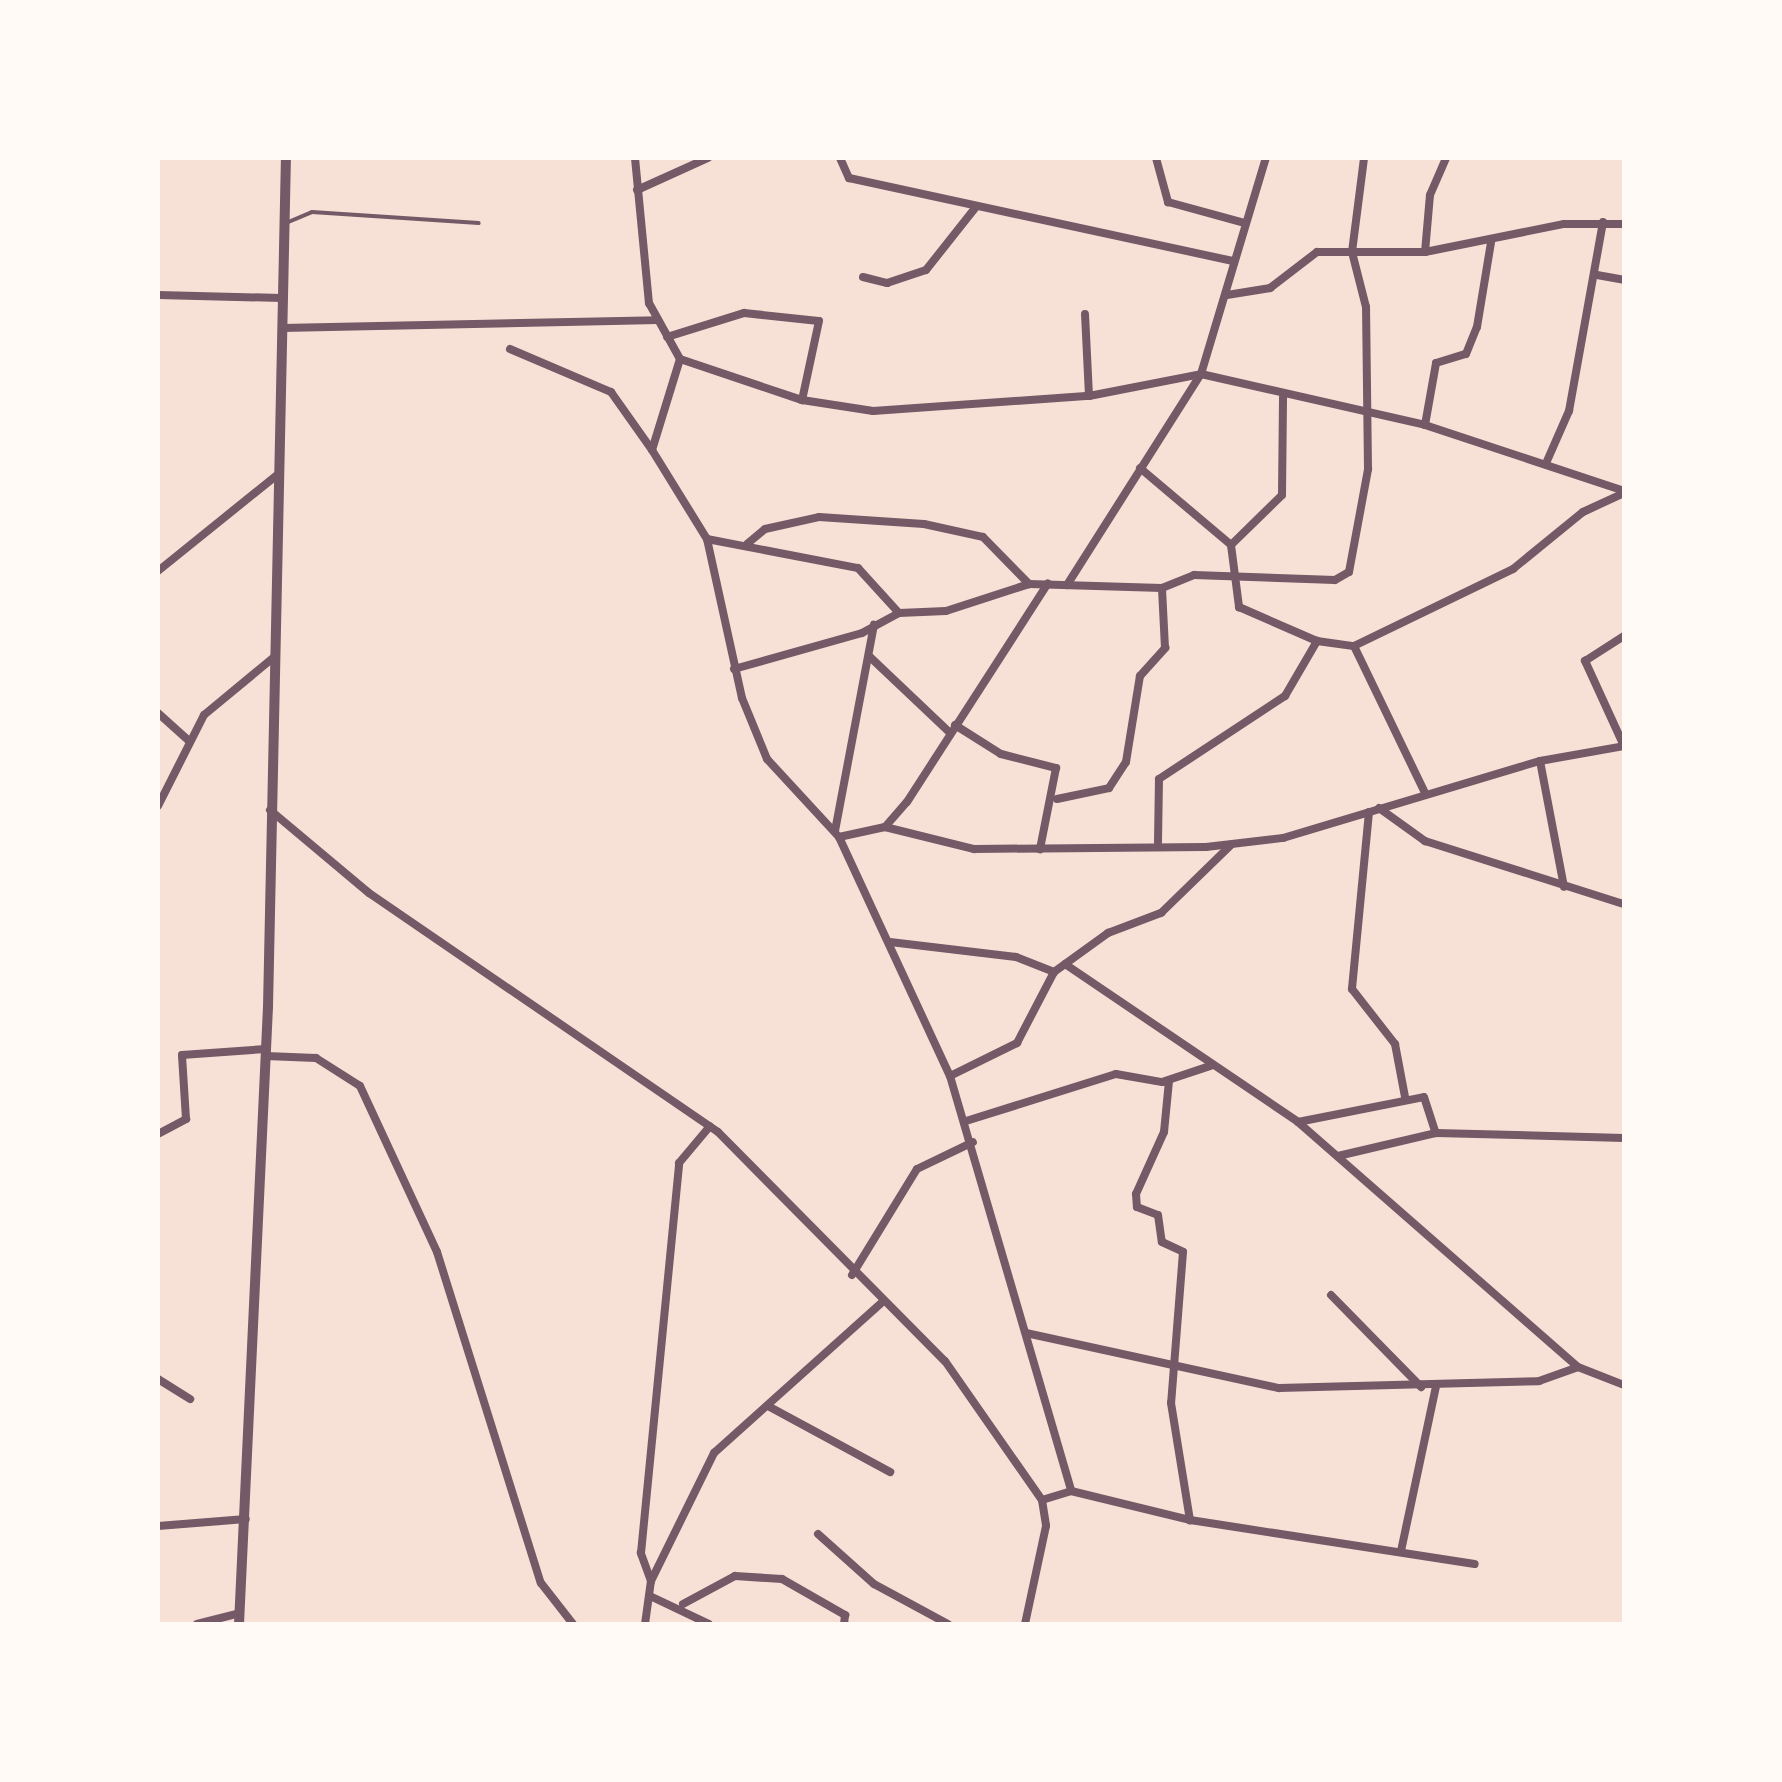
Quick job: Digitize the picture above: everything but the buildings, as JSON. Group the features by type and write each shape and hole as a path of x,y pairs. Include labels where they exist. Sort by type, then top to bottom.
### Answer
{"street":[{"path":"197,1624 239,1619 246,1519 266,1052 286,158"},
{"path":"634,158 658,320 680,359 802,400 874,411 1088,396 1201,374 1283,398 1425,425 1546,461 1624,492"},
{"path":"637,190 708,158"},
{"path":"840,158 849,178 1234,261"},
{"path":"1156,158 1168,202 1244,223"},
{"path":"1067,585 1201,374 1266,158"},
{"path":"734,669 874,625 899,613 946,611 1030,584 1162,588 1194,575 1334,580 1349,572 1368,469 1366,307 1352,252 1364,158"},
{"path":"1425,252 1430,194 1446,158"},
{"path":"863,277 887,283 926,270 976,207"},
{"path":"1227,295 1270,288 1316,252 1425,252 1603,222 1624,224"},
{"path":"1546,461 1569,410 1597,275 1603,222"},
{"path":"1425,425 1436,363 1466,354 1476,327 1491,242"},
{"path":"1597,275 1624,280"},
{"path":"158,296 282,298"},
{"path":"667,338 744,313 801,313 818,321 820,338 802,400"},
{"path":"1086,314 1088,396"},
{"path":"282,328 658,320"},
{"path":"510,348 612,392 708,539 734,669 767,759 837,834 950,1076 1071,1491"},
{"path":"652,450 680,359"},
{"path":"1283,398 1282,495 1232,545 1232,577 1239,608 1317,641 1354,646 1513,569 1583,512 1624,492"},
{"path":"1140,468 1232,545"},
{"path":"158,571 278,474"},
{"path":"746,544 764,529 819,517 924,524 983,537 1030,584"},
{"path":"708,539 858,568 899,613"},
{"path":"885,827 1048,583"},
{"path":"1057,799 1109,788 1126,762 1140,676 1165,648 1162,588"},
{"path":"837,834 874,625"},
{"path":"837,834 885,827 955,846 1040,848 1068,843 1084,855 1158,842 1234,843 1369,812 1540,760 1624,746 1585,662 1624,636"},
{"path":"1158,842 1159,779 1285,696 1317,641"},
{"path":"1354,646 1425,793"},
{"path":"870,657 953,729 994,751 1056,768 1057,799 1040,848"},
{"path":"158,806 188,740 204,715 274,658"},
{"path":"158,713 188,740"},
{"path":"1540,760 1564,887"},
{"path":"1380,808 1425,841 1513,862 1564,887 1624,904"},
{"path":"270,810 369,893 710,1126 803,1209 852,1275 966,1384 1042,1500 1046,1526 1025,1624"},
{"path":"1369,812 1352,989 1395,1044 1405,1097"},
{"path":"950,1076 1017,1043 1054,972 1108,933 1160,913 1234,843"},
{"path":"890,942 1016,956 1054,972"},
{"path":"1065,964 1210,1066 1298,1122 1578,1366 1624,1385"},
{"path":"158,1134 186,1119 182,1055 266,1052 316,1058 360,1086 437,1252 541,1583 573,1624"},
{"path":"966,1121 1116,1074 1169,1081 1210,1066"},
{"path":"1169,1081 1164,1132 1136,1194 1138,1207 1158,1215 1162,1242 1183,1252 1172,1362 1172,1426 1190,1520"},
{"path":"1298,1122 1405,1097 1428,1098 1436,1133"},
{"path":"651,1581 641,1554 679,1162 710,1126"},
{"path":"1338,1156 1436,1133 1624,1138"},
{"path":"852,1275 917,1169 972,1142"},
{"path":"1331,1296 1421,1387"},
{"path":"645,1624 651,1581 707,1463 881,1303"},
{"path":"1026,1333 1279,1388 1540,1381 1578,1366"},
{"path":"158,1379 190,1400"},
{"path":"1402,1551 1436,1386"},
{"path":"768,1406 890,1472"},
{"path":"1042,1500 1071,1491 1190,1520 1475,1564"},
{"path":"158,1526 246,1519"},
{"path":"818,1534 874,1584 948,1624"},
{"path":"683,1604 735,1576 782,1579 844,1615 844,1624"},
{"path":"650,1596 683,1604 709,1624"}],"lane":[{"path":"284,224 312,212 479,224"}]}
